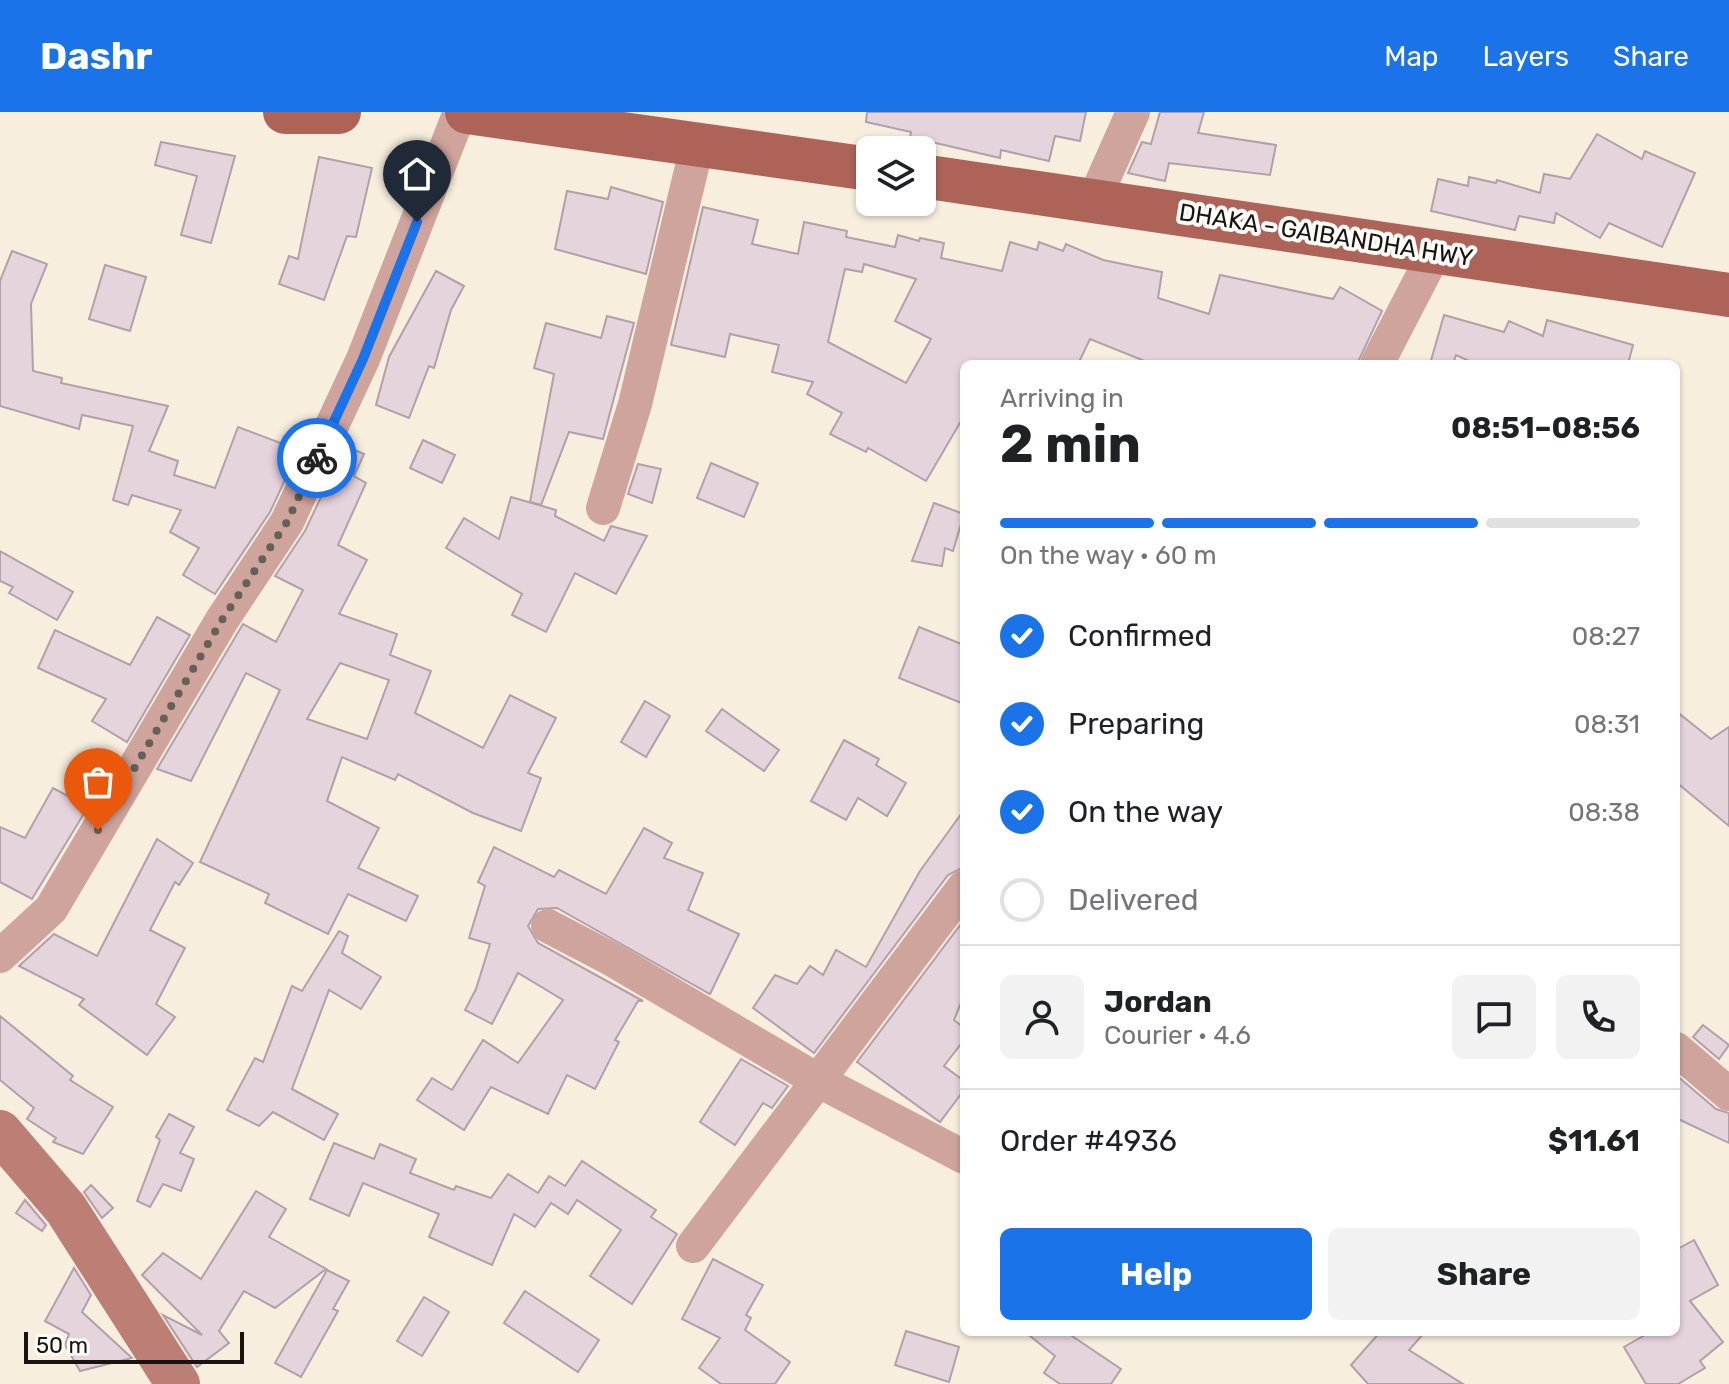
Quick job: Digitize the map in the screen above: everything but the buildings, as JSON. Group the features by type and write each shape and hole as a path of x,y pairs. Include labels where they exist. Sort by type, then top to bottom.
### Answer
{"main road":[{"path":"285,112 339,112"},
{"path":"467,112 856,167"},
{"name":"DHAKA - GAIBANDHA HWY","path":"936,178 1729,295"},
{"path":"0,1132 66,1209 178,1384"}],"street":[{"path":"0,956 51,909 222,620 287,522 363,359 460,112"},
{"path":"1094,200 1133,112"},
{"path":"603,508 635,404 697,146"},
{"path":"1379,360 1435,252"},
{"path":"693,1246 960,892"},
{"path":"548,926 613,960 819,1081 960,1155"},
{"path":"1680,1052 1729,1094"}],"way so far":[{"path":"98,830 222,620 287,522 317,458"}],"route":[{"path":"317,458 363,359 417,222"}]}
